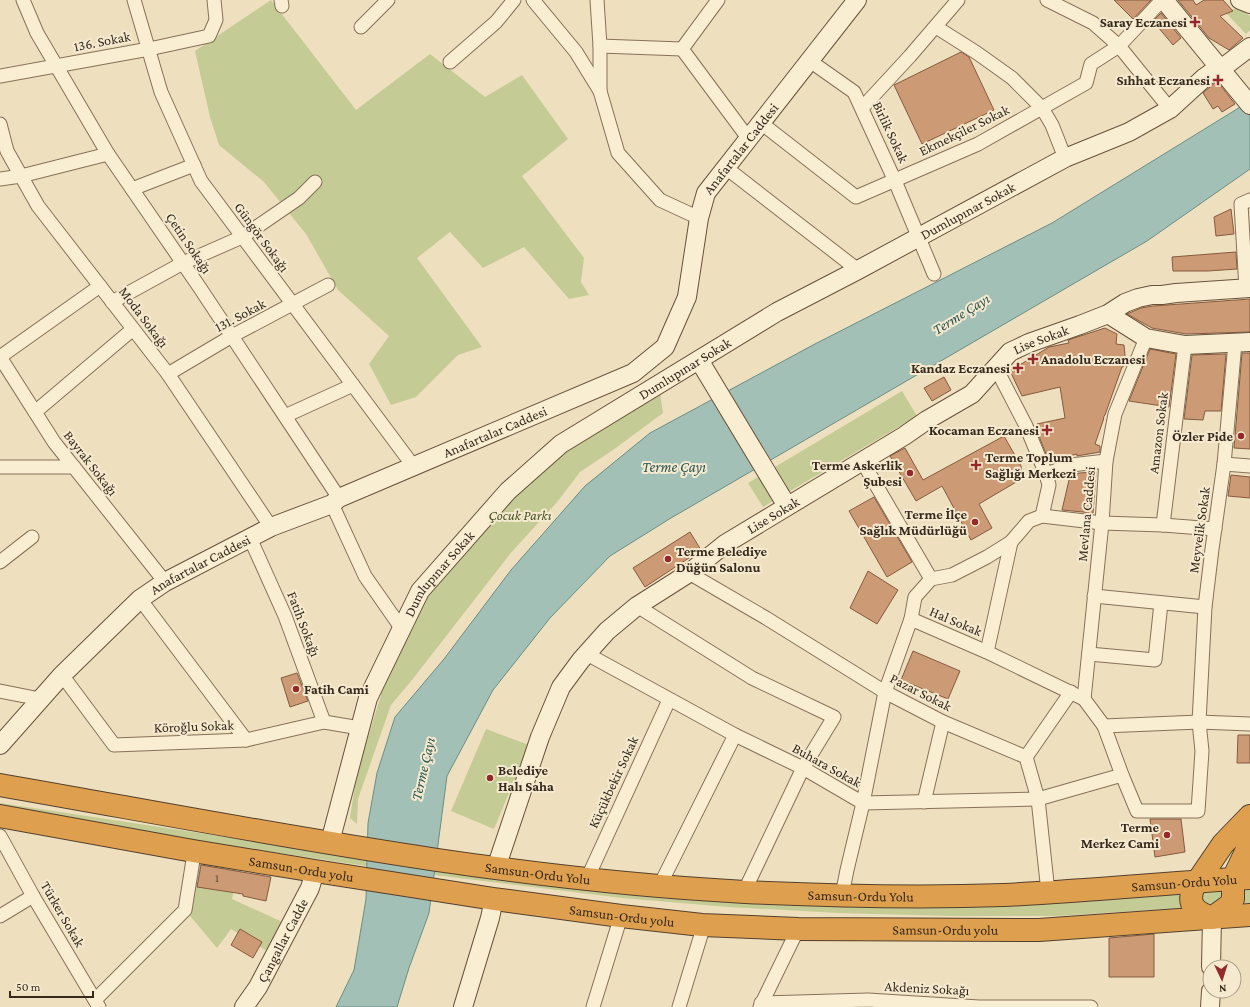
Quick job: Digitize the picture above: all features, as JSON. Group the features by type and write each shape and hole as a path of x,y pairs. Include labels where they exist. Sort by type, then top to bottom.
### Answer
{"highway":[{"name":"Samsun-Ordu yolu","path":"0,785 473,865"},
{"name":"Samsun-Ordu yolu","path":"0,816 193,851 494,899 621,916 704,925 798,929 1039,930 1250,915"},
{"path":"1250,816 1224,844 1193,888 1191,895 1192,904 1201,914 1212,918 1230,905 1241,878 1250,843"},
{"name":"Samsun-Ordu Yolu","path":"473,865 587,879 744,892 891,897 1004,895 1241,878"}],"street":[{"name":"Çetin Sokağı","path":"23,0 37,33 108,154 285,416 336,501 365,576 402,629"},
{"name":"Güngör Sokağı","path":"134,0 161,92 201,181 414,467"},
{"name":"136. Sokak","path":"0,76 149,49 209,36 216,20 214,0"},
{"path":"361,27 388,0"},
{"path":"450,62 496,22 514,0"},
{"path":"533,0 576,52 600,91 618,153 660,200 699,218"},
{"path":"597,0 600,46 600,91"},
{"path":"682,49 718,0"},
{"name":"Anafartalar Caddesi","path":"0,745 62,675 140,599 165,582 271,528 633,373 665,347 687,297 699,218 706,193 857,0"},
{"path":"862,108 936,27 958,0"},
{"path":"1047,0 1093,24 1120,46 1170,109"},
{"path":"1163,0 1250,105"},
{"name":"Ekmekçiler Sokak","path":"761,123 856,197 896,181 978,144 1086,83 1090,64 1120,46 1163,0"},
{"path":"1240,0 1250,4"},
{"path":"936,27 977,53 1012,78 1042,108 1052,125 1065,158"},
{"path":"600,46 682,49"},
{"name":"Dumlupınar Sokak","path":"330,842 368,698 420,591 508,491 561,444 777,312 1065,158 1129,132 1170,109 1216,69 1227,76 1250,48"},
{"path":"682,49 748,138"},
{"name":"Birlik Sokak","path":"810,61 854,92 896,181 934,274"},
{"name":"Moda Sokağı","path":"0,124 6,151 38,206 168,374 271,528"},
{"path":"0,179 21,176 108,154"},
{"path":"132,189 194,165"},
{"path":"726,167 858,270"},
{"path":"112,302 183,263 242,237 299,198 315,182"},
{"path":"1248,288 1241,204 1250,200"},
{"name":"131. Sokak","path":"168,374 232,336 328,285"},
{"path":"0,357 100,286"},
{"name":"Lise Sokak","path":"496,868 522,787 546,722 561,687 581,660 607,631 636,606 689,572 725,544 972,394 1010,352 1029,343 1108,314 1125,303 1152,294 1162,295 1248,288"},
{"path":"1108,314 1146,338 1185,345 1242,342"},
{"path":"34,412 133,329"},
{"name":"Mevlana Caddesi","path":"1084,699 1102,523 1106,461 1115,414 1146,338"},
{"name":"Meyvelik Sokak","path":"1122,775 1137,811 1198,811 1202,751 1199,722 1205,607 1242,342"},
{"name":"Amazon Sokak","path":"1163,525 1185,345"},
{"path":"665,347 671,378"},
{"name":"Bayrak Sokağı","path":"0,357 54,442 165,582"},
{"path":"699,360 786,506"},
{"path":"996,368 1026,426 1046,474 1049,485 1042,516"},
{"path":"285,416 353,385"},
{"path":"862,460 931,579"},
{"path":"1046,474 1071,464 1106,461"},
{"path":"1224,464 1250,466"},
{"path":"0,467 74,467"},
{"path":"911,619 915,598 931,579 952,575 987,557 1011,542 1029,521 1042,516 1102,523 1163,525 1215,529"},
{"path":"0,562 32,537"},
{"name":"Fatih Sokağı","path":"250,538 285,616 324,722"},
{"path":"987,652 1011,542"},
{"name":"Pazar Sokak","path":"689,572 885,692 943,722 1026,757"},
{"path":"1094,596 1205,607"},
{"path":"140,599 246,740"},
{"path":"1089,654 1155,660 1161,603"},
{"path":"636,606 752,678 834,717 803,768 744,892"},
{"name":"Hal Sokak","path":"842,895 846,870 863,803 885,692 911,619 987,652 1084,699 1104,726 1122,775"},
{"name":"Buhara Sokak","path":"587,654 735,735 803,768 863,803 1038,799 1122,775"},
{"name":"Köroğlu Sokak","path":"62,675 114,745 246,740 324,722 360,728"},
{"path":"0,691 40,700"},
{"path":"1048,892 1038,799 1026,757 1071,692"},
{"name":"Küçükbekir Sokak","path":"587,879 669,700"},
{"path":"924,802 943,722"},
{"path":"1104,726 1199,722 1250,724"},
{"path":"660,885 735,735"},
{"name":"Türker Sokak","path":"0,836 33,896 97,1004"},
{"path":"97,1004 184,910 193,860"},
{"name":"Çangallar Cadde","path":"244,1007 258,987 310,888 322,872"},
{"path":"0,916 33,896"},
{"path":"463,1007 490,918 494,899"},
{"path":"592,1007 621,916"},
{"path":"1211,959 1212,918"},
{"path":"679,1007 704,925"},
{"path":"761,1005 798,929"},
{"name":"Akdeniz Sokağı","path":"761,1005 868,1004 979,1007 1091,1007"}],"green space":[{"path":"271,0 356,110 430,54 485,97 522,75 568,139 522,176 584,258 581,282 589,295 569,299 524,247 483,268 450,232 417,258 482,347 458,355 416,397 391,405 369,364 389,336 338,290 306,234 264,182 219,145 210,117 195,51"},
{"path":"1238,6 1250,16 1250,30 1246,34 1227,14"},
{"name":"Çocuk Parkı","path":"658,379 663,413 580,472 558,501 510,554 391,705 358,799 357,824 350,818 357,773 385,682 416,608 530,476"},
{"path":"902,391 917,416 763,507 748,483"},
{"name":"Belediye Halı Saha","path":"486,729 529,745 494,829 451,811"},
{"path":"0,803 373,859 836,905 879,907 981,906 1186,893 1184,908 1056,916 952,916 838,913 728,907 622,898 393,870 0,811"},
{"path":"193,860 238,869 232,899 289,925 275,956 231,929 217,948 185,910"},
{"path":"1219,890 1223,893 1221,905 1204,907 1199,895 1203,892"},
{"path":"1250,890 1250,903 1240,903 1239,891"}],"water":[{"name":"Terme Çayı","path":"1250,101 1250,169 1147,241 671,518 610,556 550,618 493,690 447,776 429,913 409,968 397,1007 336,1007 354,970 366,899 368,823 377,773 395,717 444,659 511,570 585,486 650,433 813,345 1052,223"}],"building":[{"path":"1114,0 1151,0 1133,19"},
{"path":"1178,0 1193,0 1196,5 1204,0 1223,0 1233,11 1220,16 1243,38 1229,50 1209,38"},
{"path":"1161,13 1181,38 1173,45 1153,21"},
{"path":"961,52 969,57 994,110 922,144 894,85"},
{"path":"1217,81 1235,104 1222,112 1218,106 1213,109 1203,93"},
{"path":"1231,209 1234,234 1216,236 1214,217"},
{"path":"1236,252 1237,269 1173,271 1172,257"},
{"path":"1250,299 1250,332 1186,334 1152,328 1127,314 1141,308 1153,306"},
{"path":"1105,328 1117,334 1116,344 1124,345 1125,355 1123,367 1095,444 1100,446 1100,452 1077,456 1077,454 1049,461 1040,439 1037,424 1065,418 1060,387 1022,396 1010,371 1049,347 1069,343 1068,340"},
{"path":"1150,349 1176,354 1169,407 1129,401"},
{"path":"1242,353 1250,353 1250,449 1234,448"},
{"path":"1226,354 1221,411 1205,411 1203,420 1184,419 1192,355"},
{"path":"944,377 951,390 932,401 924,388"},
{"path":"1004,436 1021,466 1023,478 979,504 992,528 971,540 942,486 916,501 890,456 905,448 923,480"},
{"path":"1096,472 1093,513 1062,510 1069,480 1072,476 1079,473"},
{"path":"1231,475 1250,477 1250,498 1228,496"},
{"path":"874,497 912,562 887,577 849,511"},
{"name":"Terme Belediye Düğün Salonu","path":"690,532 701,550 645,587 633,568"},
{"path":"868,571 898,590 877,624 850,608"},
{"path":"913,651 960,671 948,699 901,680"},
{"name":"Fatih Cami","path":"297,673 308,701 290,707 281,678"},
{"path":"1238,735 1250,735 1250,763 1237,763"},
{"name":"Terme Merkez Cami","path":"1150,819 1181,819 1185,852 1155,857"},
{"path":"201,865 271,877 266,901 243,896 243,894 197,887"},
{"path":"240,929 262,942 253,958 231,945"},
{"path":"1154,934 1154,977 1109,977 1109,938"}],"place":[{"name":"Saray Eczanesi","path":"1195,22"},
{"name":"Sıhhat Eczanesi","path":"1218,80"},
{"name":"Anadolu Eczanesi","path":"1033,359"},
{"name":"Kandaz Eczanesi","path":"1018,368"},
{"name":"Kocaman Eczanesi","path":"1047,430"},
{"name":"Özler Pide","path":"1241,436"},
{"name":"Terme Toplum Sağlığı Merkezi","path":"976,465"},
{"name":"Terme Askerlik Şubesi","path":"910,473"},
{"name":"Terme İlçe Sağlık Müdürlüğü","path":"975,522"},
{"name":"Terme Belediye Düğün Salonu","path":"668,559"},
{"name":"Fatih Cami","path":"296,689"},
{"name":"Belediye Halı Saha","path":"490,778"},
{"name":"Terme Merkez Cami","path":"1167,835"}]}
